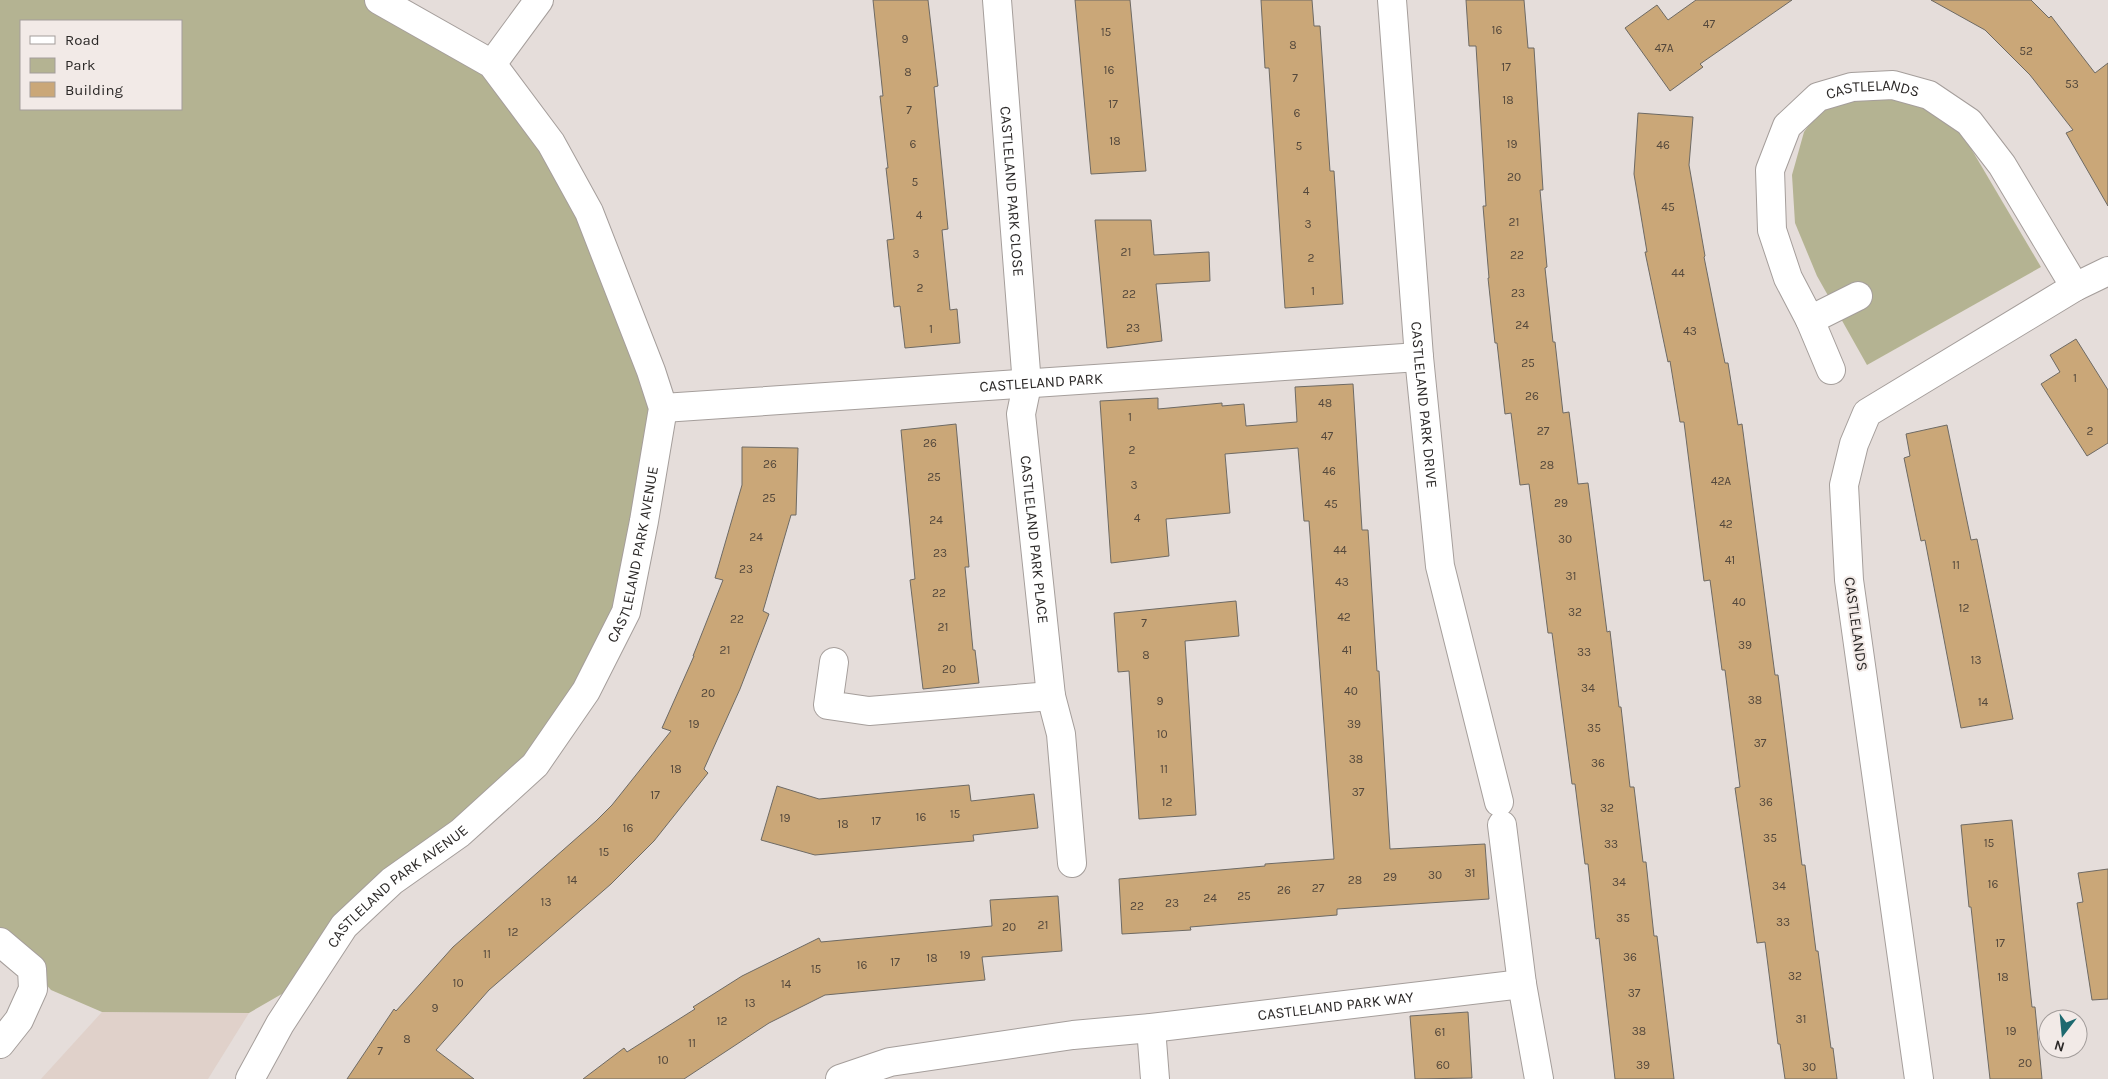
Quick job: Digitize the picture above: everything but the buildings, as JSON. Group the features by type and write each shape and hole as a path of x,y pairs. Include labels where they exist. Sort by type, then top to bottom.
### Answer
{"street":[{"name":"CASTLELAND PARK AVENUE","path":"250,1079 280,1024 344,926 392,881 460,833 535,765 586,691 626,612 663,408 651,370 589,212 551,143 492,64 379,0"},
{"path":"492,64 539,0"},
{"name":"CASTLELAND PARK CLOSE","path":"997,0 1027,384"},
{"name":"CASTLELAND PARK DRIVE","path":"1392,0 1419,357 1440,566 1501,813 1522,984"},
{"name":"CASTLELANDS","path":"1831,370 1810,320 1788,278 1772,230 1770,170 1787,126 1818,97 1852,87 1893,85 1928,95 1969,122 2097,280 1867,413 1854,444 1844,485 1849,580 1919,1079"},
{"path":"1810,320 1858,296"},
{"name":"CASTLELAND PARK","path":"663,408 1419,357"},
{"name":"CASTLELAND PARK PLACE","path":"1027,384 1021,414 1051,696 1060,734 1072,863"},
{"path":"834,662 828,705 869,711 1051,696"},
{"path":"0,942 32,969 33,989 19,1020 0,1044"},
{"path":"1522,984 1539,1079"},
{"name":"CASTLELAND PARK WAY","path":"840,1079 890,1062 1073,1035 1151,1028 1522,984"},
{"path":"1151,1028 1155,1079"}],"shaded area":[{"path":"102,1012 249,1013 208,1079 41,1079"}],"green space":[{"path":"0,0 379,0 492,64 551,143 652,411 626,612 535,765 287,991 249,1013 102,1012 51,990 32,969 0,942"},
{"path":"1847,94 1925,101 1956,123 2041,267 1867,365 1817,276 1795,223 1792,175 1804,132 1824,104"}]}
